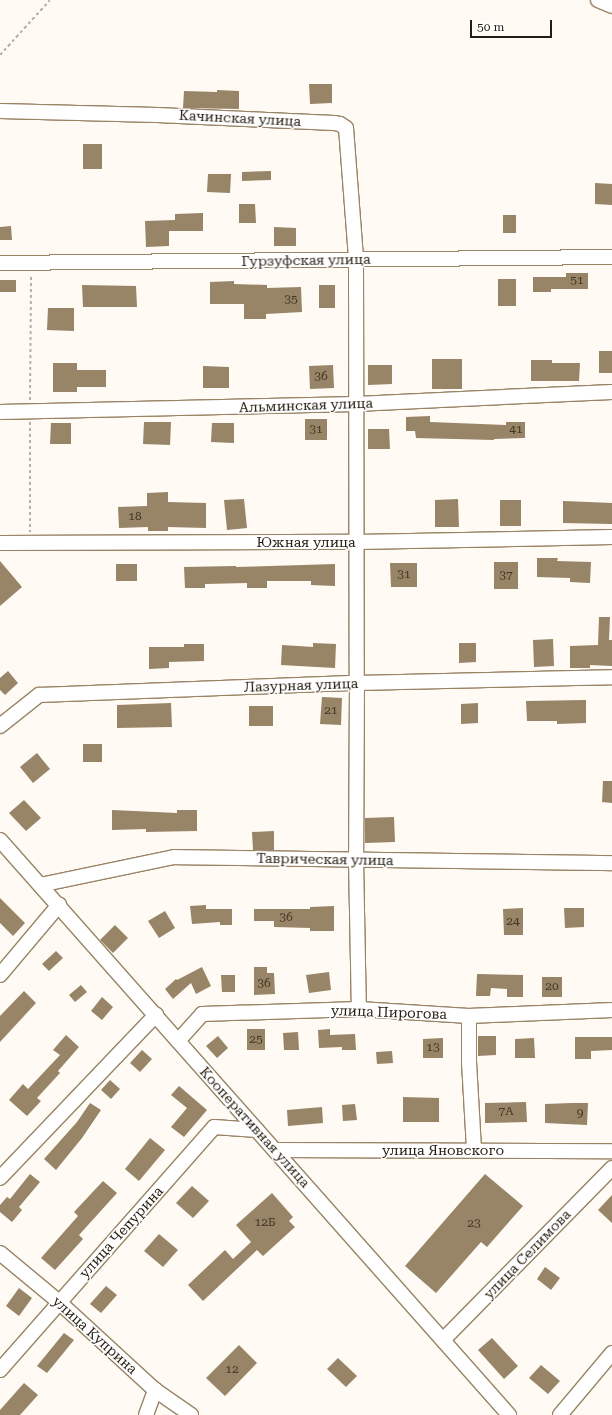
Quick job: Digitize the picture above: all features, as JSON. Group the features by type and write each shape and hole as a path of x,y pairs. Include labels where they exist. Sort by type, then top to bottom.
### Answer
{"street":[{"path":"598,0 612,6"},
{"name":"Качинская улица","path":"0,110 157,115 340,124 346,128 356,260"},
{"name":"Гурзуфская улица","path":"0,263 612,257"},
{"path":"356,260 356,859 359,1009"},
{"name":"Альминская улица","path":"0,412 356,404 612,392"},
{"name":"Южная улица","path":"0,543 356,542 612,537"},
{"name":"Лазурная улица","path":"0,726 39,695 357,683 612,677"},
{"name":"Кооперативная улица","path":"0,840 509,1415"},
{"name":"Таврическая улица","path":"40,885 174,857 612,863"},
{"path":"0,975 59,906"},
{"name":"улица Пирогова","path":"178,1041 202,1014 359,1009 469,1016 612,1010"},
{"path":"0,1178 156,1016"},
{"path":"469,1016 469,1062 474,1150"},
{"name":"улица Чепурина","path":"0,1370 214,1127 257,1130"},
{"name":"улица Яновского","path":"275,1150 612,1151"},
{"name":"улица Селимова","path":"443,1340 612,1168"},
{"name":"улица Куприна","path":"0,1253 59,1302 155,1390 191,1415"},
{"path":"560,1415 612,1353"},
{"path":"146,1415 155,1390"}],"path":[{"path":"0,55 50,0"}],"building":[{"path":"309,84 332,84 332,103 310,104"},
{"path":"217,90 239,91 239,109 183,108 184,91 217,92"},
{"path":"83,144 102,144 102,169 83,169"},
{"path":"271,171 271,180 242,181 242,172"},
{"path":"208,174 231,174 230,193 207,192"},
{"path":"595,183 612,184 612,205 595,204"},
{"path":"239,204 255,204 256,223 239,223"},
{"path":"203,213 203,231 169,231 169,246 146,247 145,221 175,220 175,214"},
{"path":"503,215 516,215 516,233 503,233"},
{"path":"11,226 12,240 0,240 0,227"},
{"path":"274,227 296,228 296,246 274,246"},
{"path":"566,273 588,273 588,289 551,289 551,292 533,292 533,277 566,277"},
{"path":"498,279 516,279 516,306 498,306"},
{"path":"0,280 16,280 16,292 0,292"},
{"path":"234,281 234,284 267,285 267,288 301,287 302,312 266,314 266,319 244,319 244,304 210,304 210,282"},
{"path":"82,285 136,286 137,307 83,307"},
{"path":"319,285 335,285 335,308 319,308"},
{"path":"48,308 74,308 74,331 47,330"},
{"path":"599,351 612,351 612,373 599,373"},
{"path":"432,359 462,359 462,389 432,389"},
{"path":"531,360 552,360 552,363 580,363 579,381 531,381"},
{"path":"53,363 77,363 77,370 106,370 106,387 77,387 77,392 53,392"},
{"path":"333,365 334,388 310,389 309,366"},
{"path":"368,365 392,365 392,384 368,385"},
{"path":"203,366 229,367 229,388 203,388"},
{"path":"430,416 430,422 506,425 506,422 525,422 525,438 494,440 416,438 415,431 406,431 406,417"},
{"path":"305,419 327,419 327,440 305,440"},
{"path":"144,422 171,422 170,445 143,444"},
{"path":"51,423 71,423 71,444 50,444"},
{"path":"212,423 234,423 234,443 211,442"},
{"path":"368,429 389,429 390,449 368,449"},
{"path":"168,492 168,502 206,503 206,528 168,527 168,531 148,531 148,527 119,528 118,507 147,506 147,493"},
{"path":"244,499 247,528 227,530 224,500"},
{"path":"458,499 459,527 435,527 435,500"},
{"path":"500,500 521,500 521,526 500,526"},
{"path":"563,501 612,503 612,524 563,523"},
{"path":"537,558 558,558 557,561 591,562 590,583 570,582 570,578 537,577"},
{"path":"0,561 22,587 0,606"},
{"path":"494,562 518,562 518,589 494,589"},
{"path":"390,563 417,563 417,587 391,587"},
{"path":"116,564 137,564 137,581 116,581"},
{"path":"335,564 335,586 311,585 311,581 267,581 267,588 247,588 247,583 205,584 205,588 185,588 184,567"},
{"path":"599,617 610,617 609,640 612,640 612,666 590,665 590,668 570,668 570,646 598,645"},
{"path":"553,639 554,666 534,667 533,640"},
{"path":"313,643 336,644 335,668 281,665 282,645 313,647"},
{"path":"459,643 476,643 476,662 459,663"},
{"path":"184,644 204,644 204,661 169,662 169,668 149,669 149,647 184,647"},
{"path":"8,671 18,683 5,695 0,690 0,678"},
{"path":"322,697 342,698 341,725 320,724"},
{"path":"586,700 586,723 557,724 557,721 527,721 526,701"},
{"path":"171,703 172,727 117,728 117,705"},
{"path":"478,703 478,723 461,724 461,704"},
{"path":"249,706 273,706 273,726 249,726"},
{"path":"83,744 102,744 102,762 83,762"},
{"path":"37,753 50,769 33,783 20,767"},
{"path":"603,781 612,781 612,803 602,802"},
{"path":"24,800 41,818 26,831 9,813"},
{"path":"112,810 177,813 177,810 197,810 197,831 146,832 146,829 112,830"},
{"path":"394,817 395,842 365,843 365,818"},
{"path":"274,831 274,850 253,850 252,832"},
{"path":"0,898 25,923 13,936 0,923"},
{"path":"206,905 206,909 232,909 232,925 220,925 220,922 192,924 190,906"},
{"path":"334,906 334,931 310,931 310,928 274,927 274,921 254,921 254,909 310,909 310,907"},
{"path":"523,908 523,935 504,935 503,909"},
{"path":"564,908 584,908 584,927 565,928"},
{"path":"165,911 175,928 159,938 148,921"},
{"path":"115,925 128,938 113,953 100,940"},
{"path":"56,951 63,958 49,971 42,964"},
{"path":"202,967 211,986 196,994 191,983 173,999 165,989 176,979 177,980"},
{"path":"254,967 267,967 267,973 274,973 275,994 254,995"},
{"path":"329,972 331,990 309,993 306,975"},
{"path":"477,974 523,975 523,997 507,997 507,989 491,988 490,996 476,996"},
{"path":"221,975 235,975 235,992 222,992"},
{"path":"542,977 562,977 562,997 542,997"},
{"path":"81,985 87,992 75,1002 69,995"},
{"path":"24,991 36,1003 0,1042 0,1016"},
{"path":"102,997 113,1007 102,1020 91,1011"},
{"path":"247,1029 265,1029 265,1050 247,1050"},
{"path":"330,1029 330,1035 355,1034 356,1050 342,1050 342,1047 319,1048 318,1030"},
{"path":"298,1032 299,1050 284,1050 283,1033"},
{"path":"66,1035 79,1047 58,1071 60,1073 37,1098 41,1101 27,1116 9,1100 23,1084 28,1089 60,1055 53,1050"},
{"path":"218,1036 228,1048 217,1058 206,1046"},
{"path":"478,1036 496,1036 496,1055 478,1056"},
{"path":"575,1037 612,1037 612,1050 591,1051 591,1059 575,1059"},
{"path":"443,1038 443,1058 423,1058 423,1039"},
{"path":"534,1038 535,1058 515,1058 515,1039"},
{"path":"142,1050 152,1059 140,1072 130,1063"},
{"path":"392,1051 393,1063 377,1064 376,1052"},
{"path":"110,1080 120,1089 111,1099 101,1090"},
{"path":"179,1086 207,1110 184,1137 171,1127 187,1108 171,1095"},
{"path":"403,1097 439,1098 439,1122 403,1122"},
{"path":"526,1102 527,1122 485,1123 485,1103"},
{"path":"90,1103 101,1110 82,1138 56,1170 44,1159 77,1122"},
{"path":"588,1103 587,1125 545,1123 545,1104"},
{"path":"355,1104 357,1120 343,1121 342,1105"},
{"path":"322,1107 323,1123 288,1126 287,1110"},
{"path":"150,1138 165,1150 139,1181 125,1169"},
{"path":"30,1174 40,1182 19,1207 22,1210 12,1222 0,1212 0,1205 7,1197 10,1199"},
{"path":"485,1174 523,1206 487,1247 481,1242 436,1293 405,1266"},
{"path":"103,1181 117,1193 79,1235 83,1239 55,1270 41,1258 78,1216 74,1212"},
{"path":"192,1186 209,1201 193,1218 176,1203"},
{"path":"272,1193 293,1217 289,1221 295,1227 263,1256 257,1250 203,1301 188,1285 225,1250 233,1259 251,1242 236,1225"},
{"path":"612,1195 612,1223 598,1210"},
{"path":"159,1234 178,1250 163,1267 144,1251"},
{"path":"545,1267 560,1278 551,1290 537,1279"},
{"path":"106,1286 117,1295 101,1313 90,1304"},
{"path":"19,1288 32,1298 19,1316 6,1306"},
{"path":"64,1333 74,1340 47,1373 37,1366"},
{"path":"492,1338 518,1366 504,1379 478,1350"},
{"path":"239,1345 257,1363 225,1396 206,1378"},
{"path":"338,1358 357,1376 346,1387 327,1369"},
{"path":"541,1365 560,1381 548,1394 529,1378"},
{"path":"24,1383 38,1395 20,1415 0,1415 0,1410"}]}
